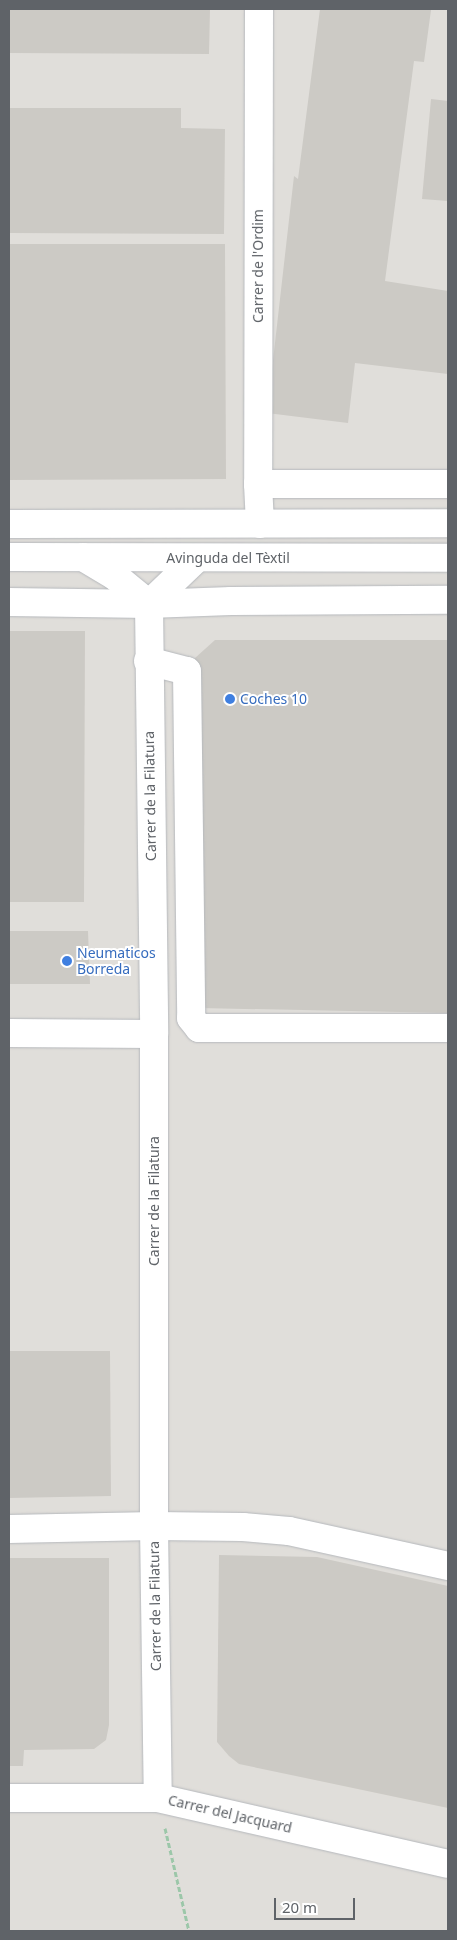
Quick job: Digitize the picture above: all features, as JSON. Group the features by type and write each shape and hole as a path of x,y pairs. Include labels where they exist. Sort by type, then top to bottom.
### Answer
{"street":[{"name":"Carrer de l'Ordim","path":"259,9 258,484 260,524"},
{"path":"258,484 448,484"},
{"path":"9,524 448,523"},
{"path":"82,556 116,577 149,604"},
{"name":"Avinguda del Tèxtil","path":"9,557 448,558"},
{"path":"149,604 197,558"},
{"path":"9,602 149,604 230,601 448,600"},
{"name":"Carrer de la Filatura","path":"149,604 148,661 154,1034 154,1526 158,1798"},
{"path":"148,661 187,671 191,1018 199,1028 448,1028"},
{"path":"9,1033 154,1034"},
{"path":"9,1529 154,1526 243,1527 289,1531 448,1566"},
{"name":"Carrer del Jacquard","path":"9,1798 158,1798 448,1864"}],"path":[{"path":"158,1798 189,1931"}],"shaded area":[{"path":"9,9 448,9 448,1931 9,1931"}],"building":[{"path":"9,9 210,9 209,54 9,53"},
{"path":"320,9 431,10 424,62 414,61 385,281 448,291 448,374 355,363 348,423 267,413 294,176 298,179"},
{"path":"431,99 448,101 448,201 422,199"},
{"path":"9,108 181,108 181,128 225,129 224,234 9,233"},
{"path":"9,244 225,244 226,479 9,480"},
{"path":"9,631 85,631 84,902 9,902"},
{"path":"215,640 448,640 448,1013 200,1008 195,658"},
{"path":"9,931 88,931 90,984 9,984"},
{"path":"9,1351 110,1351 111,1496 9,1498"},
{"path":"219,1555 317,1557 448,1586 448,1808 239,1764 229,1756 217,1742"},
{"path":"9,1558 109,1558 109,1725 106,1740 94,1749 24,1750 23,1766 9,1766"}],"place":[{"name":"Coches 10","path":"230,699"},
{"name":"Neumaticos Borreda","path":"67,961"}]}
